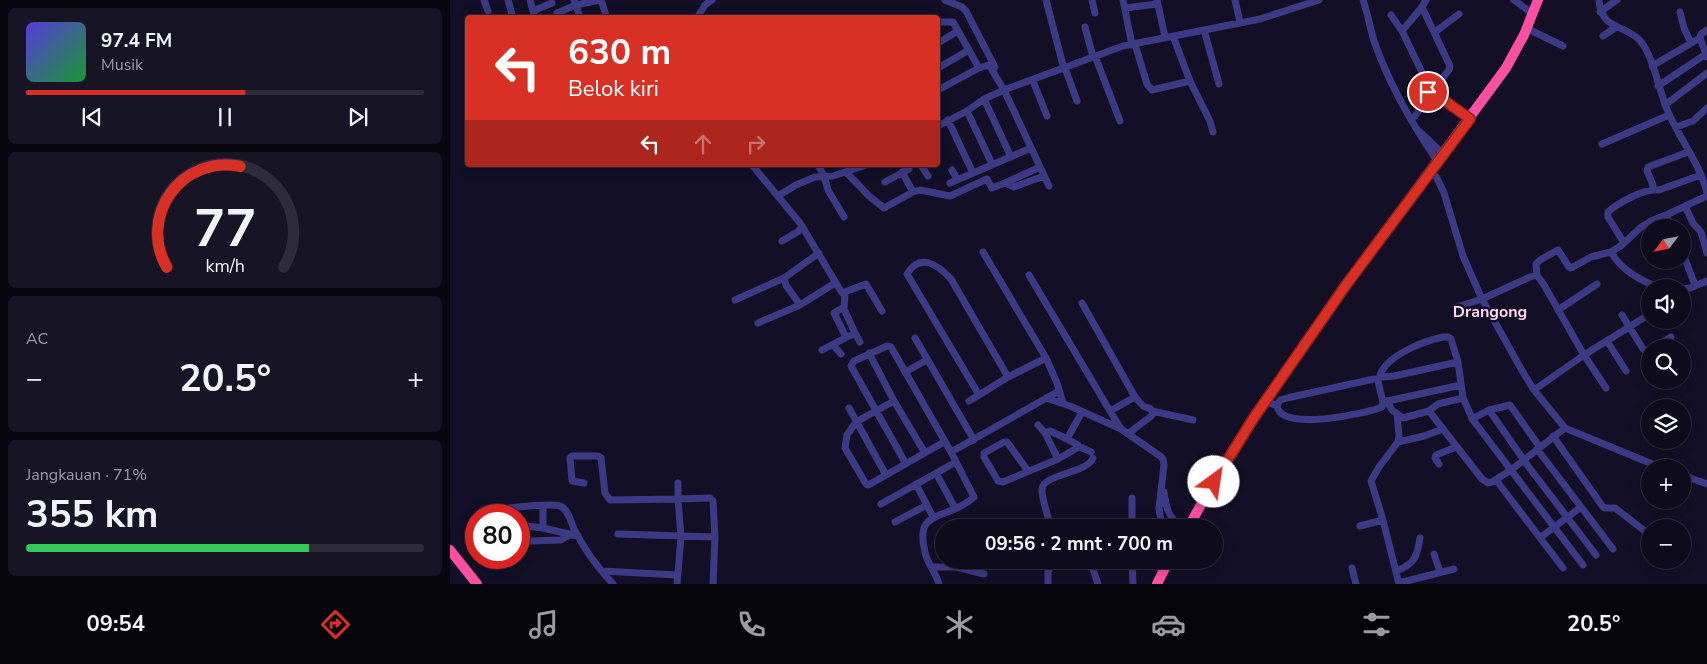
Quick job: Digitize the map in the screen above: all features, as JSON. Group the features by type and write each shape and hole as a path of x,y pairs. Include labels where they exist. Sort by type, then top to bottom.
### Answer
{"highway":[{"path":"1193,519 1221,469 1346,285 1506,68 1538,0"},
{"path":"450,550 477,584"},
{"path":"450,556 471,584"},
{"path":"1157,584 1164,569"}],"street":[{"path":"484,0 488,11"},
{"path":"508,0 512,15"},
{"path":"530,0 534,14 552,1 557,15 575,3 600,0 606,15"},
{"path":"700,15 705,5 712,0"},
{"path":"945,0 962,7 966,11 1049,186"},
{"path":"1046,0 1064,69 1077,101"},
{"path":"1092,0 1095,13"},
{"path":"1123,0 1134,44 1147,84 1152,90 1190,80"},
{"path":"1235,0 1240,22"},
{"path":"940,125 967,111 984,99 1123,46 1260,19 1319,0"},
{"path":"1363,0 1373,39 1382,63 1415,128 1440,158"},
{"path":"1514,0 1533,14"},
{"path":"1599,0 1600,12 1607,22 1631,33 1640,41 1648,53 1669,115 1701,175 1707,195 1656,218 1611,252 1591,258 1572,268 1560,251 1556,250 1537,262 1537,275 1584,355 1606,388"},
{"path":"1600,12 1617,0"},
{"path":"1125,8 1157,2 1166,37"},
{"path":"575,3 579,15"},
{"path":"1402,31 1424,3"},
{"path":"1415,116 1450,68 1424,3"},
{"path":"1680,12 1684,28 1691,43"},
{"path":"1435,32 1459,14"},
{"path":"1391,15 1402,31 1433,92 1470,119"},
{"path":"940,22 952,21 979,68"},
{"path":"1085,27 1094,57 1120,121"},
{"path":"1603,36 1616,27"},
{"path":"1526,28 1563,46"},
{"path":"1204,30 1219,84"},
{"path":"1652,66 1700,38 1701,34 1707,30"},
{"path":"940,42 958,31"},
{"path":"1174,36 1190,80 1210,121 1213,132"},
{"path":"1658,86 1706,56 1700,38"},
{"path":"940,67 969,50"},
{"path":"940,89 979,68 989,65 1005,90"},
{"path":"1665,105 1707,73"},
{"path":"1033,81 1047,116"},
{"path":"984,99 1011,157"},
{"path":"967,111 992,164"},
{"path":"1676,127 1693,121 1706,111"},
{"path":"1602,144 1669,115"},
{"path":"948,120 973,173"},
{"path":"952,170 954,181 1031,148"},
{"path":"1653,189 1647,171 1648,167 1688,152"},
{"path":"754,167 802,226 842,293 845,293"},
{"path":"819,167 828,190 844,218"},
{"path":"778,196 796,185 815,177 846,172 853,167"},
{"path":"922,167 928,176"},
{"path":"983,169 992,188 1040,167"},
{"path":"885,182 908,168 913,192"},
{"path":"1431,171 1437,178 1444,193 1463,256 1482,299 1534,390 1565,428 1641,459"},
{"path":"846,172 881,207 886,207 920,190 950,196 987,179"},
{"path":"1624,243 1608,217 1608,212 1621,202 1653,189 1659,190 1701,175"},
{"path":"1006,183 1016,187 1044,176"},
{"path":"1685,206 1693,223 1701,232 1707,253"},
{"path":"1666,215 1668,219"},
{"path":"782,241 799,231 802,226"},
{"path":"983,252 1046,358 1063,403"},
{"path":"1611,252 1621,266 1641,279"},
{"path":"735,300 784,278 819,253"},
{"path":"979,395 907,274 918,263 925,262 939,268 951,280 1008,377"},
{"path":"1689,269 1695,285"},
{"path":"1029,275 1121,429"},
{"path":"1458,307 1482,299 1537,275"},
{"path":"784,278 786,285 800,305"},
{"path":"1691,286 1707,281"},
{"path":"758,323 800,305 836,283"},
{"path":"845,293 866,284 882,311"},
{"path":"1558,310 1597,284"},
{"path":"845,293 844,308 860,342"},
{"path":"1082,303 1135,397 1143,406 1152,411 1193,420"},
{"path":"844,308 834,314 846,338"},
{"path":"1622,315 1641,346"},
{"path":"1534,390 1584,355 1641,320"},
{"path":"822,350 855,333"},
{"path":"1463,398 1438,404 1429,411 1403,418 1385,402 1380,372 1398,356 1422,343 1448,337 1458,362 1463,398 1472,419 1583,565"},
{"path":"916,338 974,440"},
{"path":"1607,341 1626,371"},
{"path":"833,345 841,354"},
{"path":"906,464 851,366 854,361 869,353 890,346 951,452 974,497 972,500 926,521 923,531 924,552 939,584"},
{"path":"869,353 894,401 925,453"},
{"path":"969,401 1008,377 1046,358"},
{"path":"905,372 927,360"},
{"path":"1458,362 1287,398 1280,400 1277,410 1282,415 1306,420 1326,419 1373,410 1382,407 1385,402 1461,384"},
{"path":"951,452 1059,390"},
{"path":"1110,411 1135,397"},
{"path":"1046,398 1063,403 1121,429 1156,452 1163,459 1163,482 1159,508 1161,519"},
{"path":"894,401 856,422 847,435 844,446 846,451 868,485 944,442"},
{"path":"1266,401 1277,406"},
{"path":"1472,419 1489,410 1509,404 1538,448 1613,549"},
{"path":"849,408 886,475"},
{"path":"1489,410 1596,555"},
{"path":"1128,433 1150,417 1153,414 1152,411"},
{"path":"1429,411 1482,479 1488,483 1510,470 1565,428"},
{"path":"1067,439 1082,412"},
{"path":"1397,414 1398,442 1371,481 1399,583 1454,569"},
{"path":"1038,424 1045,433 1058,459"},
{"path":"1398,442 1443,429"},
{"path":"1045,433 1050,431 1092,455 1092,462 1088,465 1045,483 1042,493 1049,519"},
{"path":"1553,436 1604,506 1615,508 1641,528"},
{"path":"1028,471 1007,442 984,453 984,457 1000,482 1028,471 1058,459 1078,446"},
{"path":"1439,464 1435,458 1436,455 1456,447"},
{"path":"584,483 572,481 570,458 572,456 598,456 602,458 605,493 610,500 712,499 715,522 713,584"},
{"path":"881,504 956,462"},
{"path":"936,473 956,508"},
{"path":"1691,478 1707,484"},
{"path":"1496,480 1563,568"},
{"path":"1163,482 1167,510 1171,519"},
{"path":"677,584 682,537 678,483"},
{"path":"916,484 934,517"},
{"path":"1132,498 1132,519"},
{"path":"895,522 927,505"},
{"path":"543,506 543,528"},
{"path":"530,507 554,506 563,508 574,535 613,584"},
{"path":"1540,537 1581,507"},
{"path":"1360,526 1383,520"},
{"path":"530,526 574,535"},
{"path":"534,527 532,541 561,540 574,535"},
{"path":"618,534 715,537"},
{"path":"1397,571 1413,561 1418,550 1420,538"},
{"path":"1434,554 1440,572"},
{"path":"932,567 956,567 984,574"},
{"path":"1352,568 1356,584"},
{"path":"1048,584 1048,571 1050,569"},
{"path":"1093,569 1098,584"},
{"path":"1132,569 1133,584"},
{"path":"602,572 677,576"}],"district":[{"name":"Drangong","path":"1490,311"}],"route":[{"path":"1214,482 1253,419 1346,285 1470,119 1437,95 1430,96 1428,92"}]}
